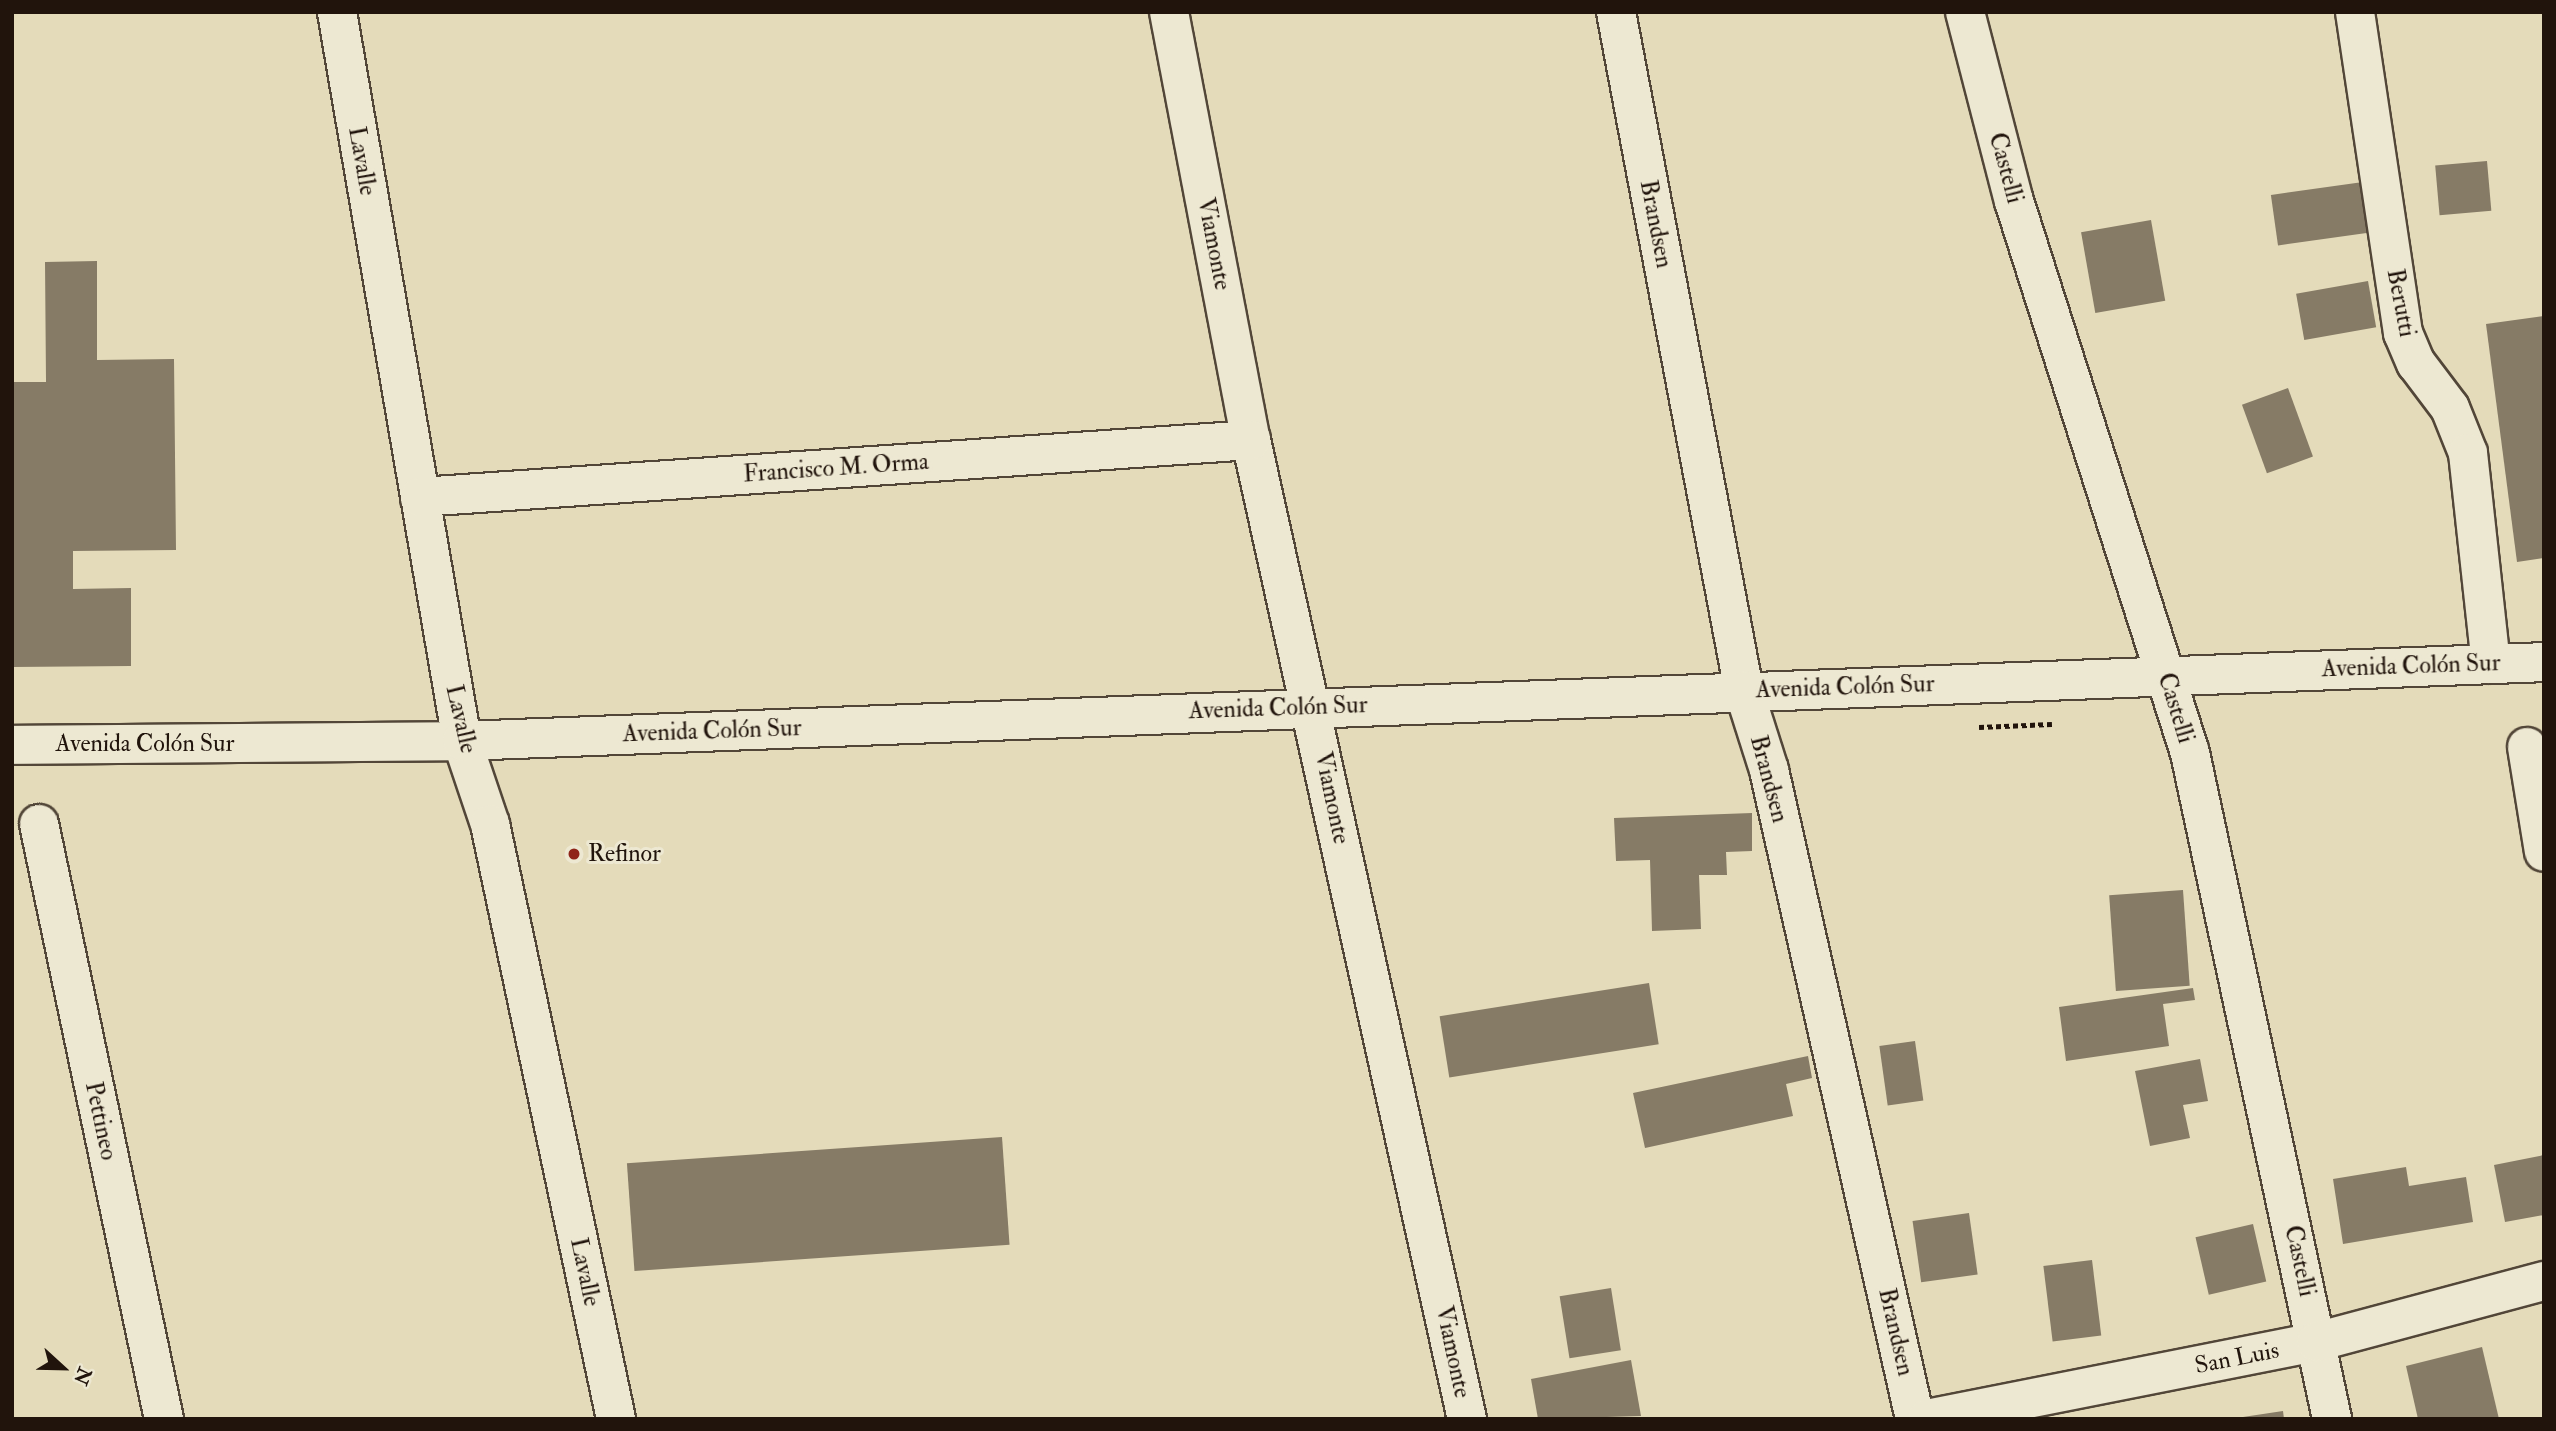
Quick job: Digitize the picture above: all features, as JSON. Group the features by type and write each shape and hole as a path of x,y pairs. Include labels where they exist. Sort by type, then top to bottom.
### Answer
{"street":[{"name":"Lavalle","path":"337,12 462,741 489,824 616,1419"},
{"name":"Viamonte","path":"1169,12 1251,440 1312,706 1467,1419"},
{"name":"Brandsen","path":"1616,12 1744,691 1769,770 1915,1419"},
{"name":"Castelli","path":"1965,12 2014,201 2166,674 2212,842 2332,1419"},
{"name":"Berutti","path":"2355,12 2403,333 2416,363 2450,408 2468,453 2491,664"},
{"name":"Francisco M. Orma","path":"420,497 1251,440"},
{"name":"Avenida Colón Sur","path":"12,745 462,741 1312,706 2544,662"},
{"path":"2527,747 2544,852"},
{"name":"Pettineo","path":"38,824 163,1419"},
{"name":"San Luis","path":"1927,1419 2316,1342 2544,1281"}],"building":[{"path":"2487,161 2491,211 2440,215 2435,166"},
{"path":"2363,182 2370,233 2278,245 2271,195"},
{"path":"2151,220 2165,301 2095,313 2081,232"},
{"path":"97,261 97,360 174,359 176,550 73,551 73,589 131,588 131,666 12,667 12,382 46,382 45,262"},
{"path":"2368,281 2376,327 2304,340 2296,294"},
{"path":"2544,316 2544,558 2517,562 2486,324"},
{"path":"2288,388 2313,457 2267,473 2242,405"},
{"path":"1752,813 1752,851 1726,852 1727,875 1699,875 1701,929 1652,931 1650,860 1616,861 1614,818"},
{"path":"2183,890 2190,986 2116,991 2109,895"},
{"path":"1649,983 1659,1044 1449,1077 1440,1016"},
{"path":"2193,988 2195,1000 2163,1004 2169,1046 2066,1061 2059,1007"},
{"path":"1915,1041 1923,1100 1888,1105 1879,1046"},
{"path":"1808,1056 1812,1078 1786,1084 1793,1116 1645,1148 1633,1093"},
{"path":"2200,1059 2208,1101 2183,1105 2190,1138 2150,1146 2135,1071"},
{"path":"1002,1137 1010,1245 634,1271 627,1163"},
{"path":"2544,1155 2544,1215 2505,1222 2494,1165"},
{"path":"2406,1167 2409,1186 2466,1177 2473,1222 2343,1244 2333,1179"},
{"path":"1969,1213 1978,1274 1921,1282 1913,1221"},
{"path":"2253,1224 2266,1281 2209,1295 2196,1237"},
{"path":"2092,1260 2101,1335 2053,1341 2043,1266"},
{"path":"1611,1288 1621,1350 1569,1358 1560,1296"},
{"path":"2482,1347 2499,1419 2418,1419 2406,1366"},
{"path":"1631,1360 1641,1416 1538,1419 1531,1379"},
{"path":"2283,1411 2284,1419 2243,1419 2243,1417"}],"place":[{"name":"Refinor","path":"574,854"}]}
